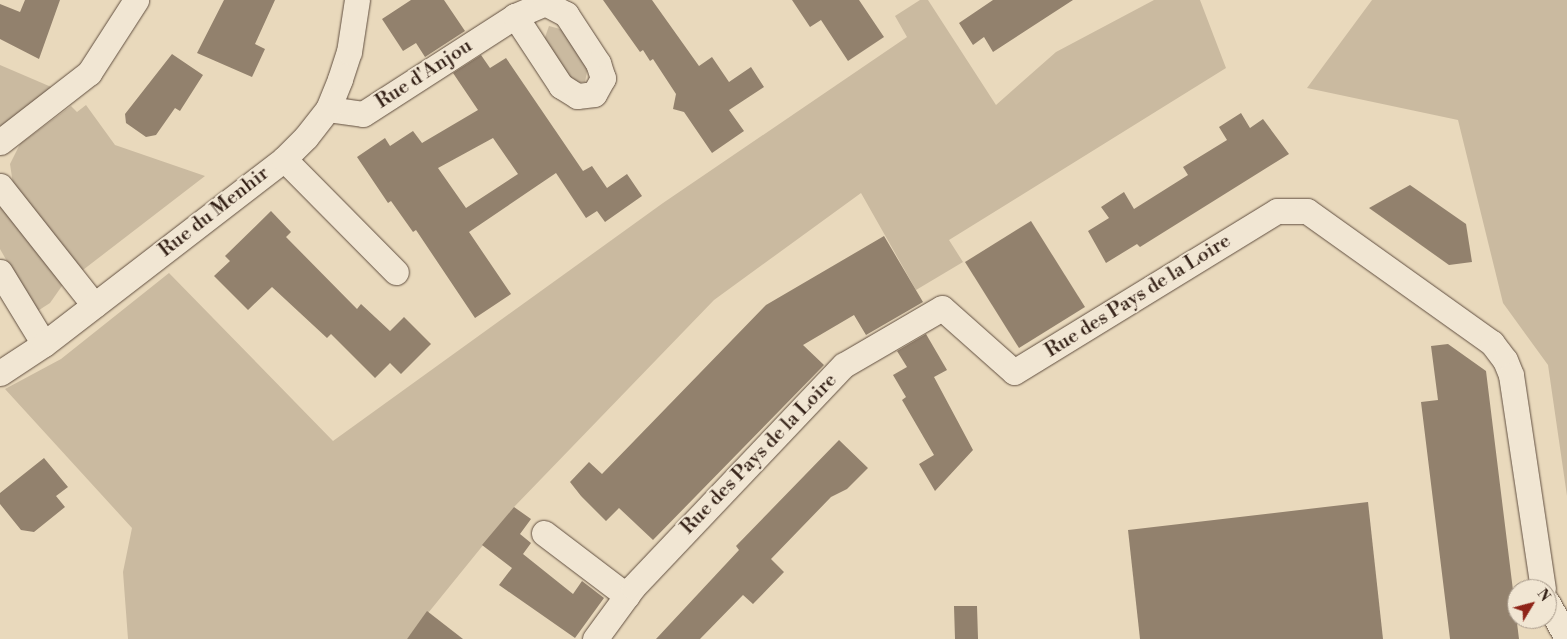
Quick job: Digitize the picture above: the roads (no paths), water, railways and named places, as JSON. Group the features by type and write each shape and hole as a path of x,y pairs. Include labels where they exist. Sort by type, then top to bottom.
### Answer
{"street":[{"path":"0,142 89,74 136,0"},
{"name":"Rue du Menhir","path":"0,373 44,344 284,158 328,108 349,52 357,0"},
{"name":"Rue d'Anjou","path":"328,108 362,114 514,16"},
{"path":"284,158 396,272"},
{"path":"0,186 94,305"},
{"name":"Rue des Pays de la Loire","path":"595,639 627,596 844,365 942,308 1014,372 1277,211 1307,211 1492,343 1505,360 1511,375 1542,579"},
{"path":"0,272 44,344"},
{"path":"544,533 627,596"},
{"path":"1557,620 1567,638"}]}
